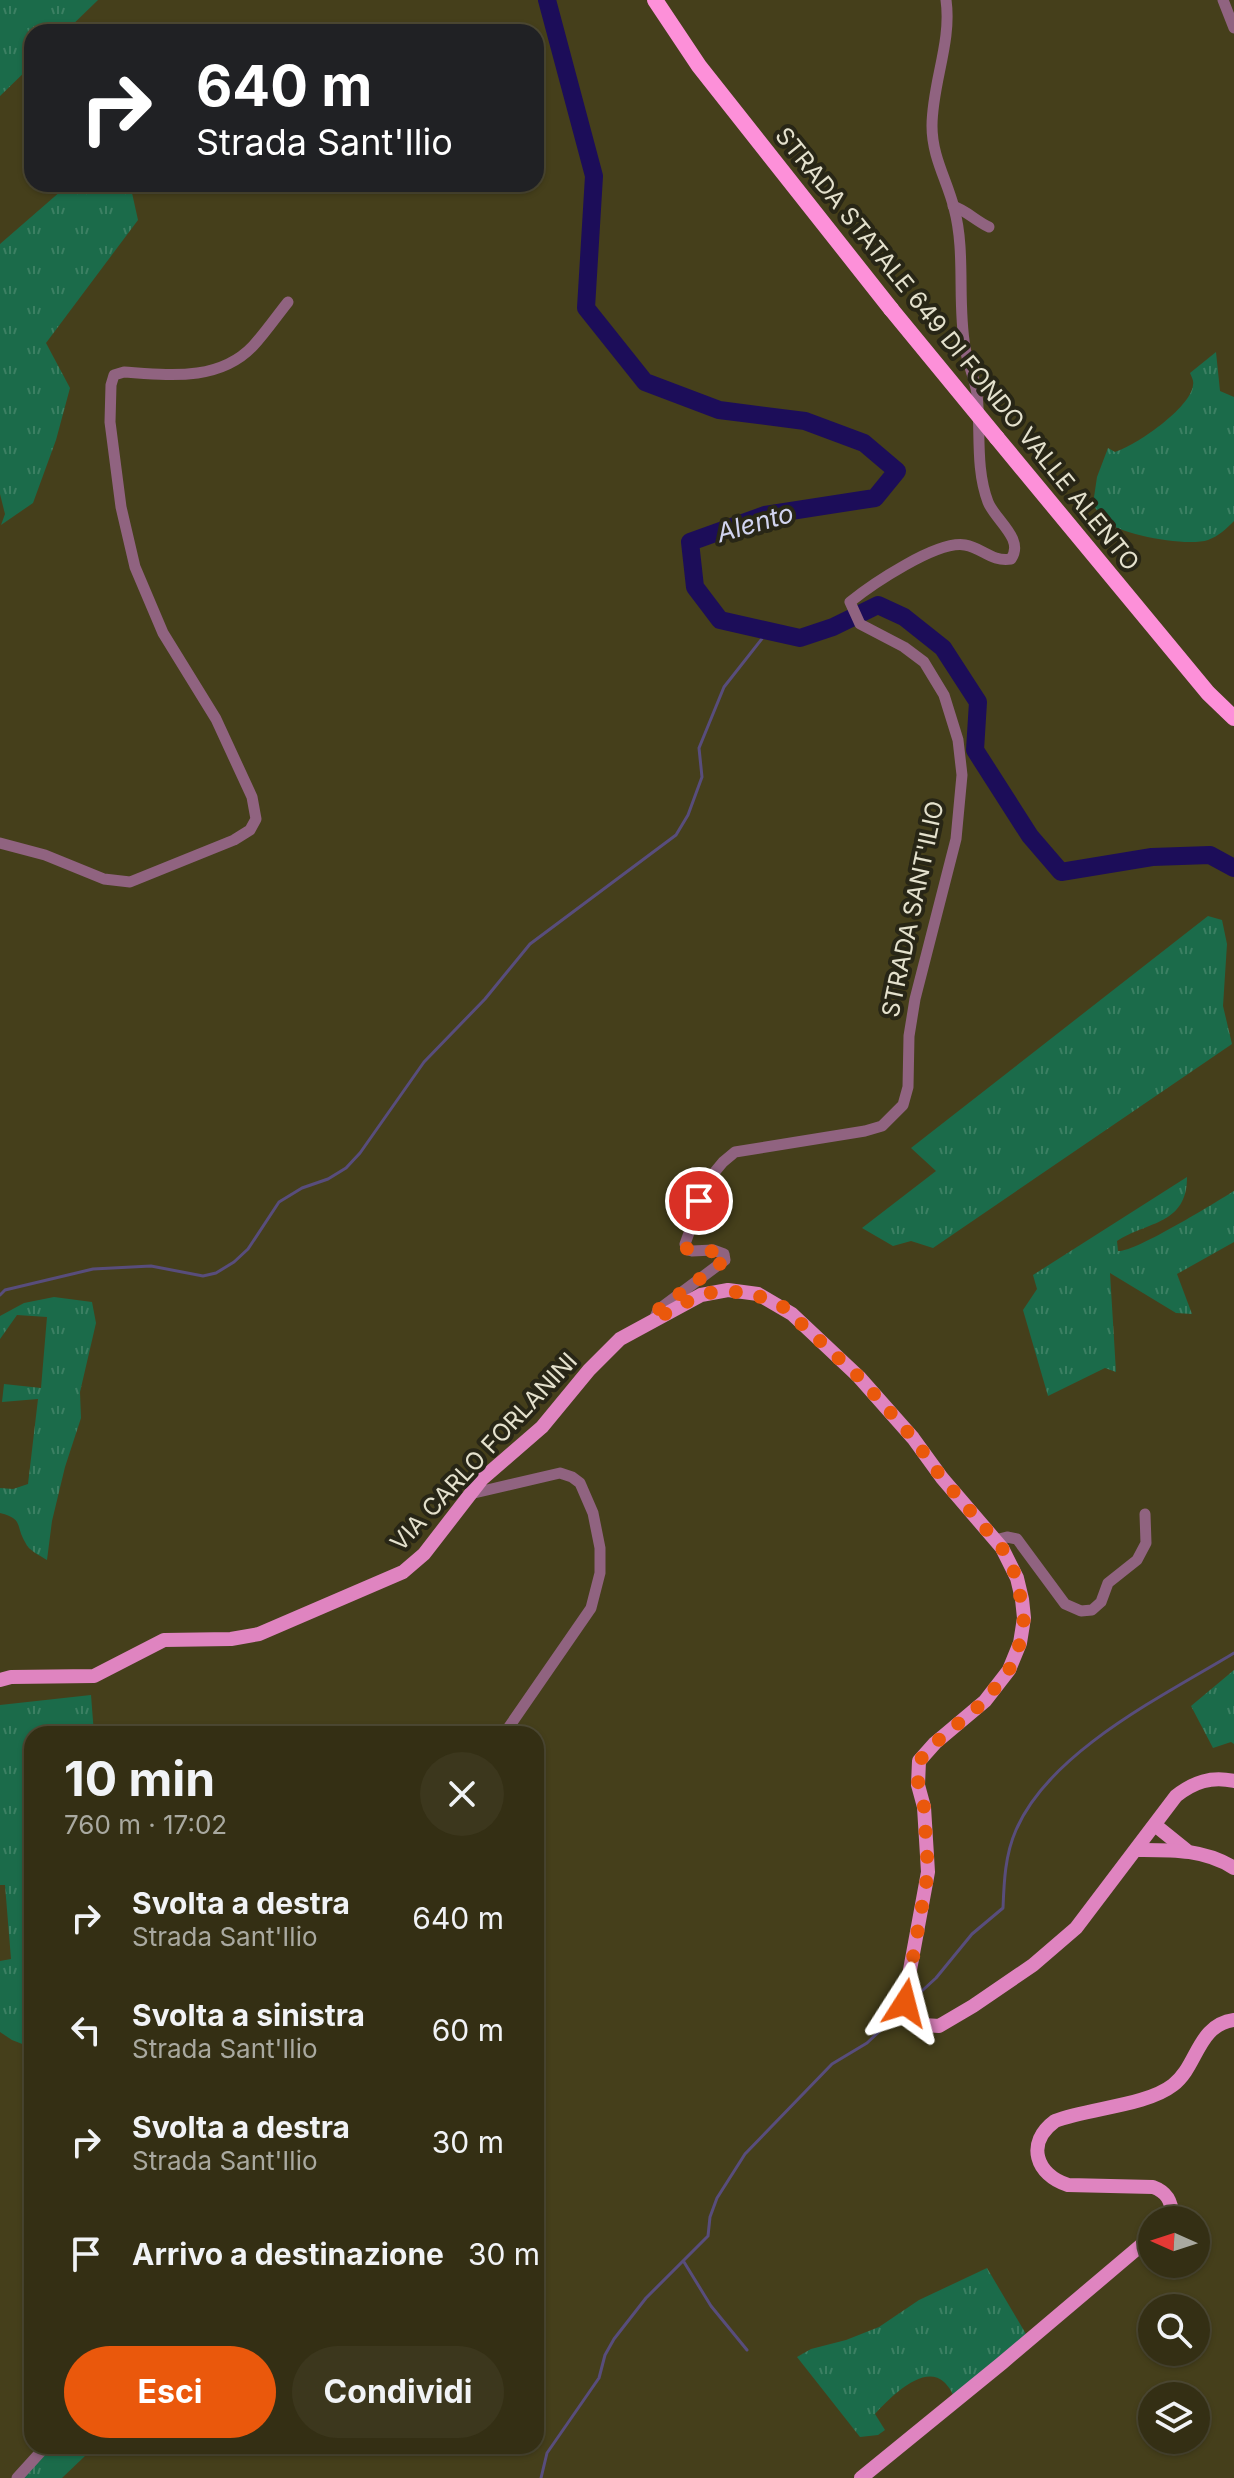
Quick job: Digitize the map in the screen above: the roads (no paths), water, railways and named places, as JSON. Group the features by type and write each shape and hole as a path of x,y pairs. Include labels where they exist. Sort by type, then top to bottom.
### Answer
{"highway":[{"name":"STRADA STATALE 649 DI FONDO VALLE ALENTO","path":"655,0 699,66 891,309 1208,693 1234,718"}],"main road":[{"name":"VIA CARLO FORLANINI","path":"0,1680 11,1677 94,1676 164,1640 231,1639 259,1634 403,1572 424,1554 482,1479 542,1427 589,1370 620,1339 694,1298 713,1292 748,1292 781,1305 859,1377 1002,1548 1017,1578 1022,1599 1024,1618 1020,1643 1009,1670 985,1701 935,1743 919,1761 918,1785 924,1807 928,1872 905,1997 912,2017 924,2025 944,2025 1033,1965 1076,1928 1176,1796 1190,1785 1205,1780 1234,1781"},
{"path":"1155,1825 1186,1850"},
{"path":"1137,1850 1186,1850 1216,1857 1234,1868"},
{"path":"1170,2206 1164,2192 1153,2187 1068,2185 1056,2181 1040,2164 1039,2140 1055,2121 1159,2094 1175,2084 1204,2038 1218,2025 1234,2020"},
{"path":"861,2478 1138,2248"}],"street":[{"path":"946,0 946,23 932,126 940,173 953,206 965,210 977,222 989,227"},
{"path":"1223,0 1234,28"},
{"name":"STRADA SANT'ILIO","path":"654,1320 658,1310 725,1260 724,1254 718,1251 692,1251 685,1244 708,1180 723,1162 735,1152 882,1126 903,1105 908,1087 909,1036 915,999 956,839 962,775 958,740 944,695 924,662 904,647 860,624 850,602 874,583 935,550 963,544 996,561 1012,558 1014,541 988,504 979,464 977,389 965,350 953,206"},
{"path":"0,843 45,855 104,879 130,882 234,840 250,830 256,819 252,797 216,719 163,633 135,567 121,507 110,422 111,385 114,375 124,372 193,374 222,368 252,347 288,302"},
{"path":"470,1494 560,1473 572,1477 580,1483 593,1513 600,1548 600,1573 591,1608 510,1726"},
{"path":"995,1540 1007,1537 1017,1539 1065,1604 1081,1611 1092,1610 1101,1602 1108,1583 1137,1560 1146,1543 1145,1514"},
{"path":"17,2478 39,2454"}],"waterway":[{"name":"Alento","path":"547,0 594,176 586,308 645,382 719,410 805,421 864,443 897,471 875,498 765,515 690,542 695,587 720,620 800,638 833,627 878,605 904,617 943,648 978,702 975,750 1030,836 1061,872 1152,857 1210,855 1234,868"},
{"path":"0,1295 5,1290 93,1269 151,1266 203,1276 216,1273 248,1249 279,1202 346,1168 424,1062 485,999 530,944 676,835 688,815 702,777 699,748 724,687 768,631"},
{"path":"912,2000 936,1978 972,1934 1003,1908 1012,1839 1032,1801 1054,1775 1111,1728 1234,1653"},
{"path":"541,2478 547,2453 599,2378 605,2355 614,2339 646,2298 708,2236 710,2217 717,2198 745,2154 832,2064 867,2043 901,2011"},
{"path":"684,2262 711,2306 747,2350"}]}
